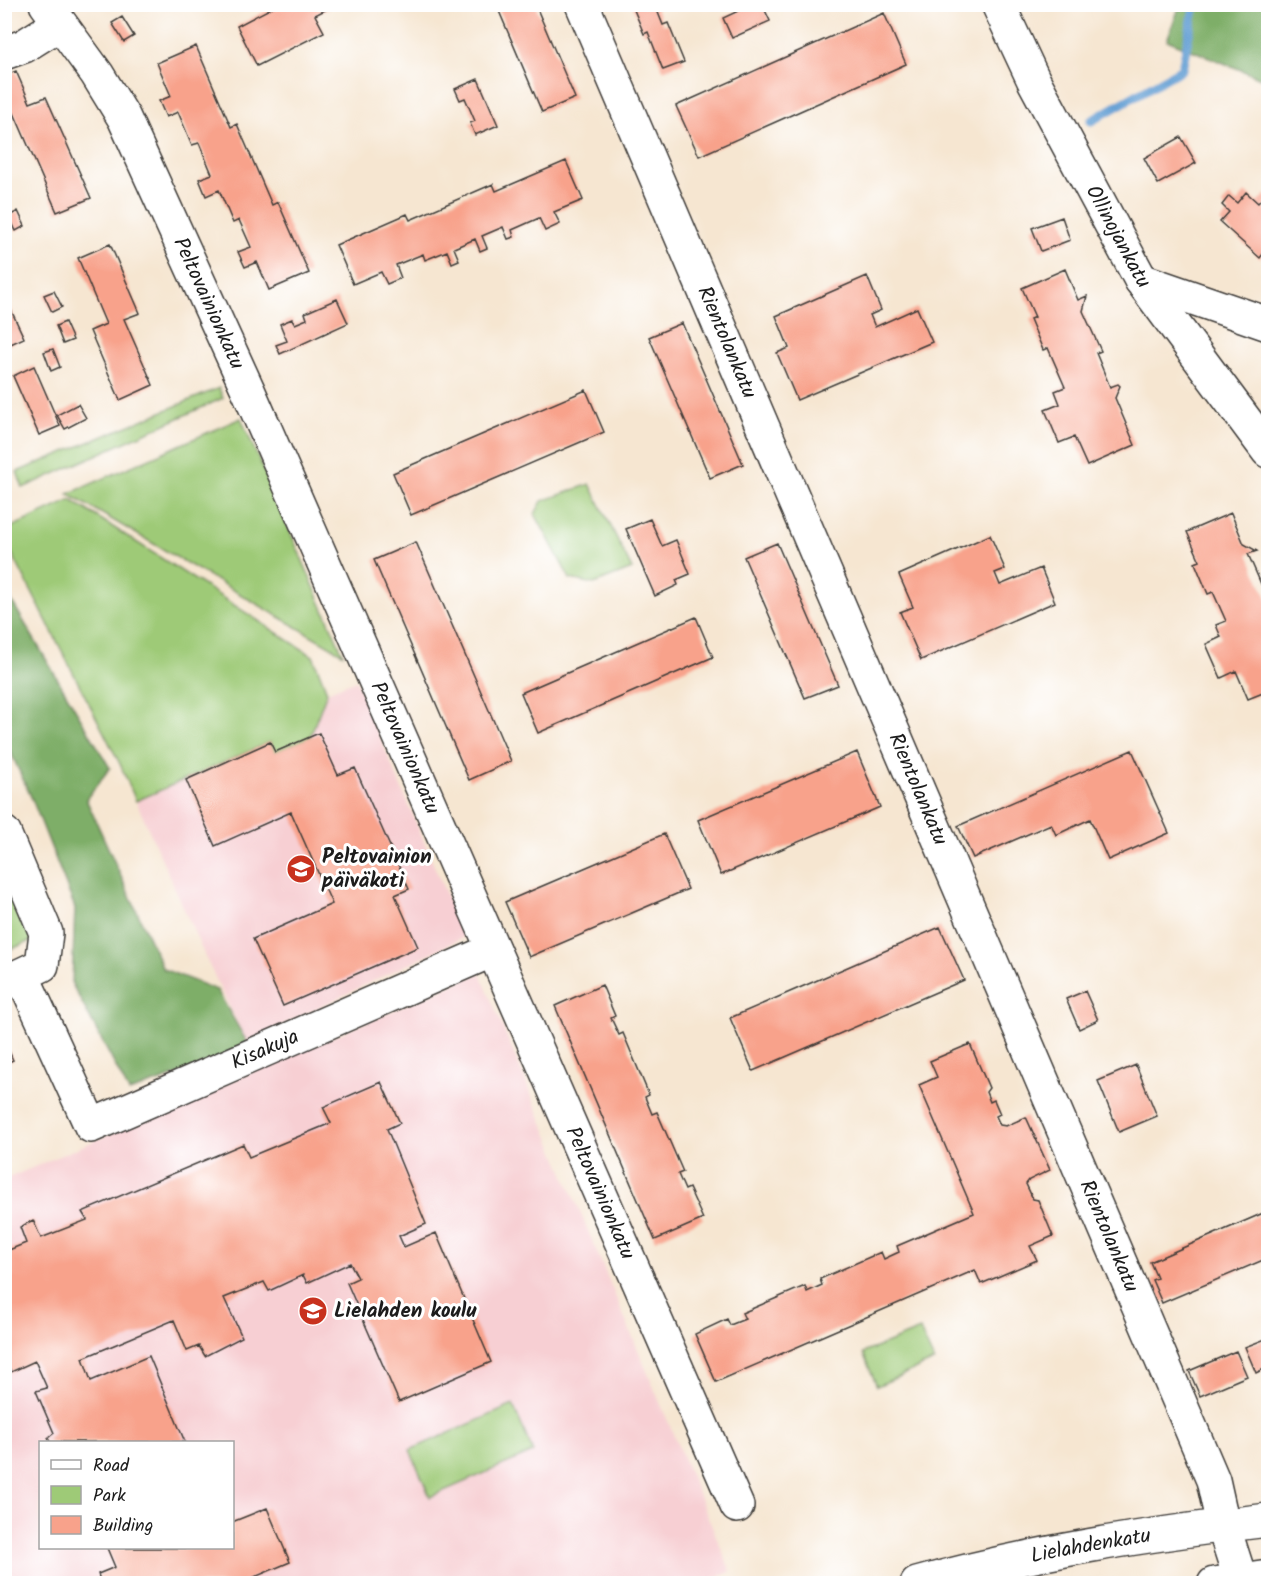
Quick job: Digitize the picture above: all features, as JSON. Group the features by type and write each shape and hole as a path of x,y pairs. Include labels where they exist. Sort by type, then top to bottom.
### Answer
{"street":[{"name":"Rientolankatu","path":"582,4 1213,1480 1223,1525 1241,1579"},
{"name":"Ollinojankatu","path":"998,4 1034,81 1141,280 1269,451"},
{"path":"4,53 24,46 52,14"},
{"name":"Peltovainionkatu","path":"52,14 97,74 124,118 253,401 737,1506"},
{"path":"1141,280 1269,324"},
{"path":"4,833 46,933 42,965 13,979"},
{"name":"Kisakuja","path":"13,979 66,1071 91,1126 493,950"},
{"name":"Lielahdenkatu","path":"917,1584 1070,1547 1269,1520"}],"shaded area":[{"name":"Peltovainion päiväkoti","path":"356,680 464,937 247,1042 208,963 136,801 270,742 275,752 310,737 327,692"},
{"name":"Lielahden koulu","path":"480,973 731,1572 698,1584 5,1583 4,1180"}],"green space":[{"path":"1180,5 1268,5 1268,81 1167,40"},
{"path":"219,388 223,398 23,488 17,472"},
{"path":"241,418 343,654 68,494"},
{"path":"590,484 632,569 594,584 570,579 535,514 542,501"},
{"path":"71,500 313,656 327,692 310,737 275,752 270,742 136,801 120,764 5,540 5,530"},
{"path":"4,588 110,768 86,799 163,969 217,990 251,1049 129,1092 72,984 75,908 32,799 5,740"},
{"path":"4,862 37,938 5,952 4,952"},
{"path":"920,1330 934,1361 877,1386 863,1353"},
{"path":"513,1405 533,1452 430,1497 410,1450"}],"building":[{"path":"279,4 337,4 315,15 324,32 257,66 237,26"},
{"path":"496,4 535,4 575,98 542,112"},
{"path":"753,4 762,4 770,21 732,38 723,18"},
{"path":"632,5 655,5 663,25 668,23 684,62 663,70 648,32 644,34"},
{"path":"884,13 906,64 699,156 676,106"},
{"path":"122,17 134,36 124,42 112,23"},
{"path":"196,46 231,127 237,124 272,205 278,202 309,273 269,290 257,262 245,267 238,252 251,247 239,220 233,223 219,190 206,196 199,179 212,174 199,143 192,145 178,112 166,117 159,101 171,96 157,63"},
{"path":"16,71 30,103 46,97 91,198 57,212 14,113 4,118 4,76"},
{"path":"478,79 498,125 475,135 470,123 475,121 465,98 460,100 455,89"},
{"path":"1181,137 1196,163 1158,184 1144,158"},
{"path":"566,161 583,200 554,212 560,224 545,231 539,218 512,230 514,237 508,239 503,227 482,236 487,248 480,251 475,239 454,248 459,260 452,263 447,251 425,260 423,254 396,265 401,278 387,284 381,272 353,284 336,245 407,214 410,220 493,184 496,191"},
{"path":"1246,192 1258,203 1266,194 1268,197 1268,204 1264,208 1268,212 1268,248 1260,258 1220,222 1229,212 1222,205 1229,196 1237,203"},
{"path":"18,211 25,226 16,231 9,216"},
{"path":"1062,217 1070,240 1041,251 1032,228"},
{"path":"110,244 140,313 124,319 153,385 120,400 90,331 106,324 78,258"},
{"path":"1065,269 1078,300 1087,296 1083,311 1101,351 1096,353 1110,387 1118,384 1120,386 1115,398 1135,445 1087,466 1074,437 1059,443 1045,410 1060,404 1055,391 1065,387 1048,348 1043,350 1030,319 1035,317 1022,288"},
{"path":"867,276 881,310 870,315 875,327 917,308 932,342 797,400 777,353 789,348 776,316"},
{"path":"54,291 62,307 52,312 44,295"},
{"path":"4,295 24,338 4,347"},
{"path":"337,299 348,323 280,354 276,345 287,341 280,324 292,319 295,324 307,319 305,313"},
{"path":"65,322 73,340 63,344 56,326"},
{"path":"682,323 743,464 710,478 649,337"},
{"path":"53,349 60,367 51,371 44,352"},
{"path":"34,366 60,426 39,435 13,376"},
{"path":"586,390 604,432 411,515 393,473"},
{"path":"78,404 86,418 65,429 57,415"},
{"path":"1231,513 1244,544 1257,551 1248,554 1268,600 1268,691 1248,699 1236,671 1221,678 1206,644 1221,637 1216,625 1226,621 1213,592 1208,594 1195,563 1200,561 1187,532"},
{"path":"650,519 662,546 676,540 690,574 676,580 678,585 655,596 626,529"},
{"path":"990,535 1005,569 995,573 1000,585 1041,568 1055,602 921,660 900,612 913,607 899,575"},
{"path":"416,542 511,761 469,780 374,560"},
{"path":"777,543 838,685 805,698 744,557"},
{"path":"696,617 713,657 538,733 521,693"},
{"name":"Peltovainion päiväkoti","path":"319,733 338,775 355,768 409,889 395,895 418,947 283,1006 253,939 332,904 291,812 215,846 186,780 270,742 275,752"},
{"path":"1132,750 1169,833 1108,860 1090,819 1056,835 1051,824 973,858 958,826"},
{"path":"857,752 880,807 721,875 698,820"},
{"path":"664,834 688,889 529,957 505,902"},
{"path":"940,927 964,980 753,1071 730,1018"},
{"path":"602,985 615,1016 611,1018 619,1035 623,1033 649,1095 645,1097 652,1114 657,1112 683,1172 678,1174 685,1190 689,1188 703,1219 655,1240 555,1006"},
{"path":"1085,991 1098,1020 1079,1029 1066,999"},
{"path":"4,1040 13,1060 4,1064"},
{"path":"970,1044 989,1088 986,1092 990,1102 994,1100 1000,1114 996,1116 1000,1125 1006,1126 1026,1117 1050,1170 1029,1180 1026,1184 1033,1199 1038,1200 1053,1236 1030,1246 1037,1260 981,1284 975,1270 716,1382 695,1334 727,1319 730,1325 745,1319 742,1313 805,1286 807,1292 822,1285 820,1279 881,1252 884,1259 899,1252 897,1246 974,1213 919,1085 937,1077 930,1061"},
{"path":"1136,1065 1157,1116 1119,1132 1098,1081"},
{"path":"381,1082 400,1123 387,1129 426,1224 399,1236 404,1247 436,1233 491,1362 399,1402 347,1283 358,1278 350,1263 307,1283 303,1275 269,1291 264,1282 224,1298 242,1337 205,1356 199,1346 187,1351 174,1320 83,1358 91,1381 149,1356 185,1441 50,1441 48,1438 54,1433 36,1391 47,1388 35,1361 11,1372 4,1356 4,1252 26,1243 20,1227 33,1220 41,1238 87,1220 82,1212 243,1144 249,1157 331,1123 323,1107"},
{"path":"1268,1211 1268,1258 1162,1303 1152,1280 1157,1278 1150,1262"},
{"path":"1268,1338 1268,1367 1256,1373 1245,1347"},
{"path":"1236,1351 1247,1376 1200,1396 1189,1371"},
{"path":"267,1508 290,1562 238,1584 101,1584 98,1574 115,1567 107,1549 234,1549 234,1521"}],"waterway":[{"path":"1091,121 1182,69 1195,4"}],"place":[{"name":"Peltovainion päiväkoti","path":"301,869"},
{"name":"Lielahden koulu","path":"313,1311"}]}
